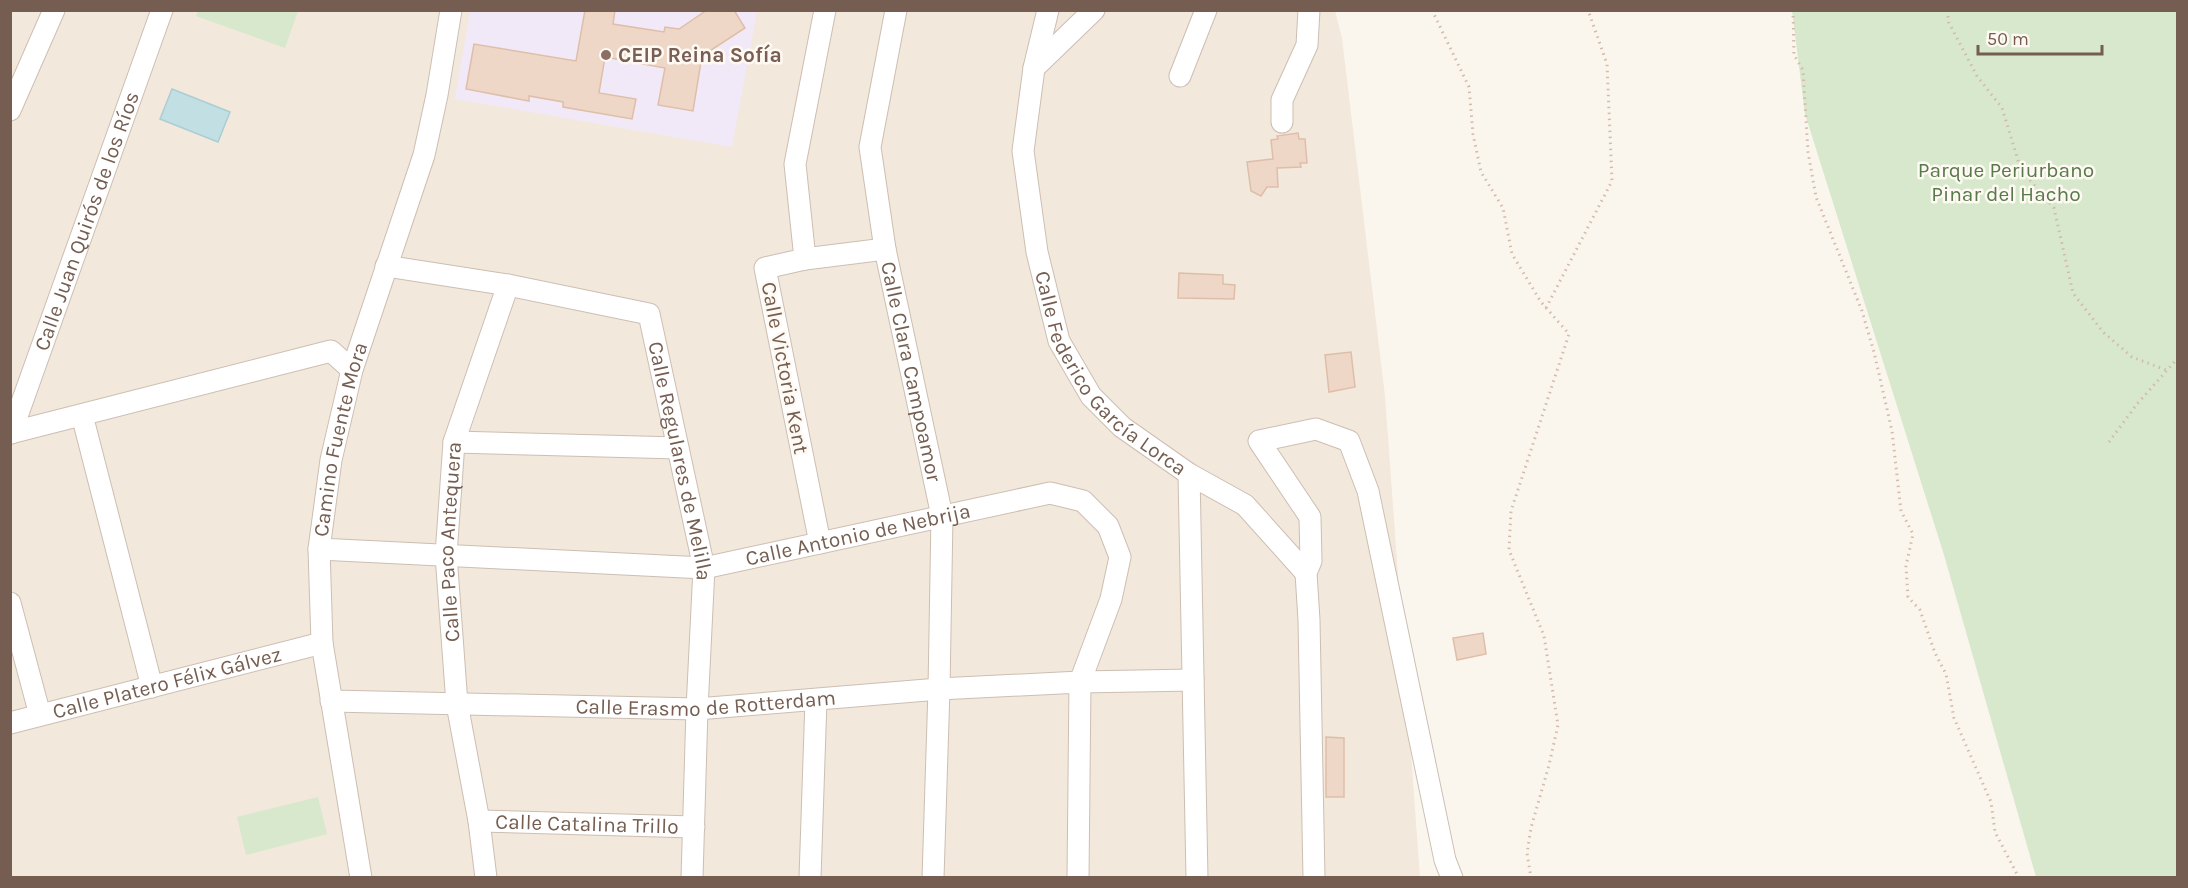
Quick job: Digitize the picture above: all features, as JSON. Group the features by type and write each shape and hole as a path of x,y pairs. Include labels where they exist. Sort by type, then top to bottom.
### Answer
{"street":[{"path":"10,110 54,10"},
{"name":"Calle Juan Quirós de los Ríos","path":"11,433 162,10"},
{"name":"Camino Fuente Mora","path":"361,878 322,643 319,549 331,460 352,370 424,155 451,10"},
{"path":"825,10 795,164 805,260 885,249"},
{"name":"Calle Clara Campoamor","path":"896,10 870,147 885,249 942,516 933,878"},
{"name":"Calle Federico García Lorca","path":"1048,10 1034,68 1023,151 1037,252 1059,341 1091,396 1122,428 1189,474 1197,878"},
{"path":"1034,68 1094,10"},
{"path":"1180,76 1206,10"},
{"path":"1282,122 1282,100 1307,45 1309,10"},
{"name":"Calle Victoria Kent","path":"805,260 765,268 820,543"},
{"name":"Calle Regulares de Melilla","path":"386,266 508,285 649,314 704,568 692,878"},
{"name":"Calle Paco Antequera","path":"486,878 479,821 457,704 446,555 454,442 508,285"},
{"path":"11,433 331,351 352,370"},
{"path":"82,415 152,687"},
{"path":"1314,878 1309,620 1305,573 1311,561 1310,517 1259,441 1316,429 1349,441 1368,491 1440,838 1452,878"},
{"path":"454,442 678,448"},
{"path":"1189,474 1245,506 1305,573"},
{"name":"Calle Antonio de Nebrija","path":"319,549 704,568 1050,493 1083,501 1108,526 1120,558 1111,599 1080,682 1078,878"},
{"path":"10,603 40,715"},
{"name":"Calle Platero Félix Gálvez","path":"10,723 322,643"},
{"path":"1080,682 1193,680"},
{"name":"Calle Erasmo de Rotterdam","path":"331,701 697,709 939,689 1080,682"},
{"path":"810,878 816,699"},
{"name":"Calle Catalina Trillo","path":"479,821 694,827"}],"path":[{"path":"1432,10 1469,87 1473,134 1481,172 1503,208 1512,254 1546,308 1569,334 1511,511 1509,550 1544,636 1558,725 1550,765 1530,836 1527,853 1531,878"},
{"path":"1546,308 1612,181 1607,64 1588,10"},
{"path":"1793,10 1794,55 1803,70 1808,152 1816,197 1862,311 1892,430 1901,511 1912,534 1906,566 1908,597 1920,610 1935,653 1946,674 1954,718 1991,802 1995,832 2019,878"},
{"path":"1947,10 1949,23 1977,76 2002,108 2020,170 2054,208 2073,292 2103,332 2132,357 2166,370"},
{"path":"2109,442 2137,404 2178,358"}],"shaded area":[{"path":"10,11 1335,11 1342,38 1385,396 1420,877 11,877"},
{"name":"CEIP Reina Sofía","path":"470,11 757,11 732,147 455,99"}],"green space":[{"path":"198,10 298,11 285,48 196,16"},
{"name":"Parque Periurbano Pinar del Hacho","path":"1792,11 2177,11 2177,877 2036,877 1944,555 1805,114"},
{"path":"318,797 327,834 246,855 237,817"}],"water":[{"path":"172,89 230,112 218,142 160,119"}],"building":[{"path":"585,10 615,10 613,24 664,32 665,27 679,29 707,10 734,10 745,28 702,56 693,111 658,105 665,68 605,57 599,93 636,99 632,119 563,107 563,102 529,96 529,101 466,89 474,44 576,61"},
{"path":"1298,133 1299,139 1305,139 1307,163 1300,163 1301,167 1277,168 1278,187 1267,187 1261,196 1251,191 1247,162 1273,159 1271,140 1278,139 1277,136"},
{"path":"1179,273 1223,275 1223,284 1235,285 1234,299 1178,298"},
{"path":"1351,352 1355,387 1329,392 1325,355"},
{"path":"1483,633 1486,654 1457,660 1453,638"},
{"path":"1326,737 1344,738 1344,797 1326,797"}],"place":[{"name":"CEIP Reina Sofía","path":"606,55"}]}
